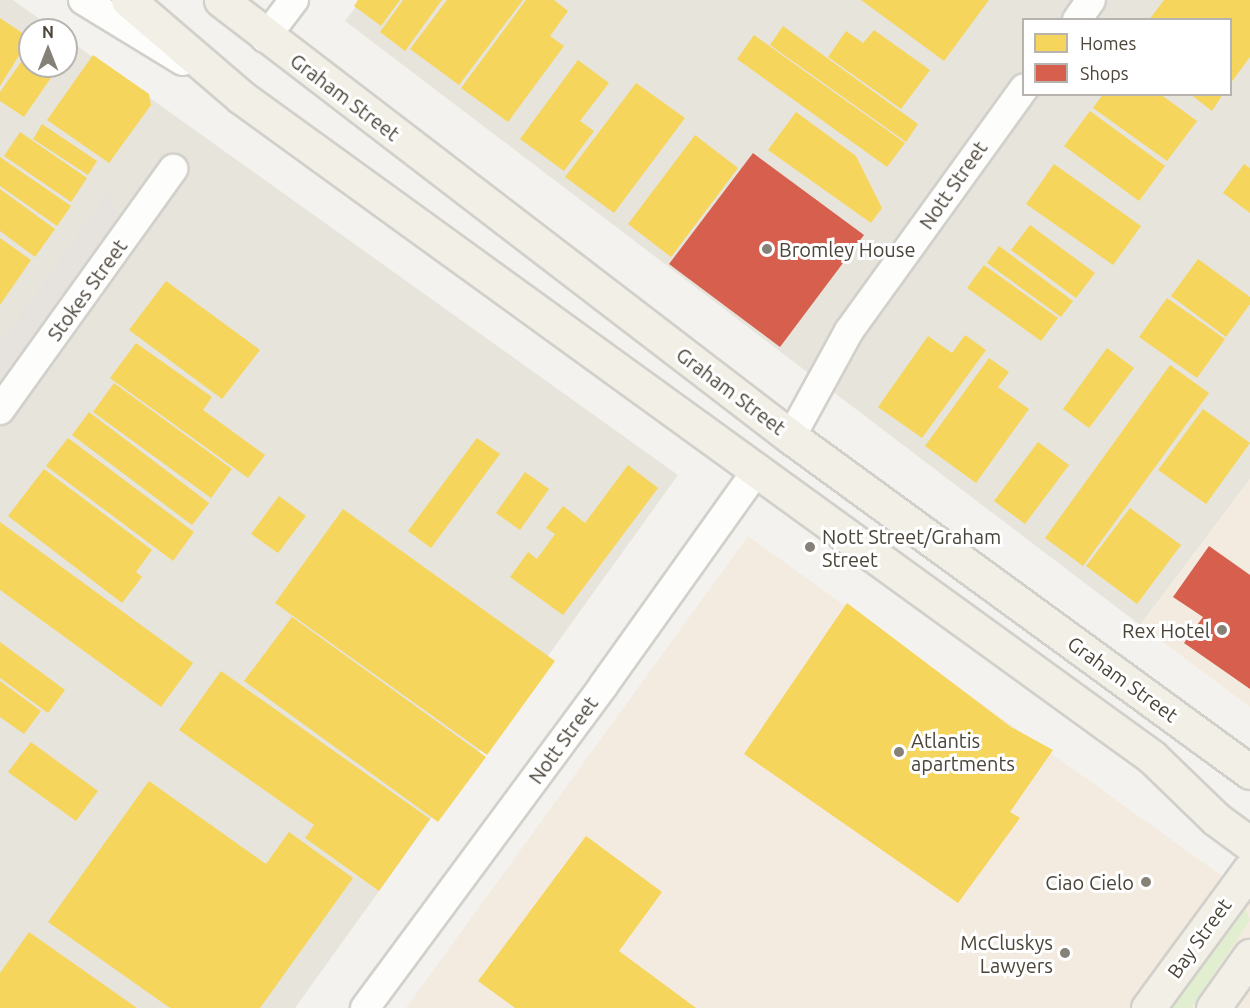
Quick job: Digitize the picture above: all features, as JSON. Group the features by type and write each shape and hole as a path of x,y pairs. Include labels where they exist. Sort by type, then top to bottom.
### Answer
{"main road":[{"path":"128,0 241,97 758,469 1152,757 1216,819 1250,844"},
{"name":"Graham Street","path":"221,0 265,38 791,437 1250,772"},
{"name":"Bay Street","path":"1148,1008 1250,869"},
{"path":"1213,1008 1250,956"}],"street":[{"path":"84,0 241,97"},
{"path":"265,38 294,0"},
{"path":"1078,18 1091,0"},
{"name":"Nott Street","path":"791,437 849,331 1022,89"},
{"name":"Stokes Street","path":"0,410 173,169"},
{"name":"Nott Street","path":"364,1008 603,686 758,469"}],"shaded area":[{"path":"0,0 13,0 38,18 18,18 18,78 78,78 78,47 678,475 295,1008 0,1008"},
{"path":"361,0 1250,0 1250,479 1140,625 345,21"},
{"path":"108,192 120,220 0,383 0,344"},
{"path":"1250,479 1250,707 1140,625"},
{"path":"748,536 1250,896 1250,1008 406,1008"}],"green space":[{"path":"1244,906 1250,920 1191,1008 1169,1008"}],"building: Homes":[{"path":"358,0 400,0 381,26 354,6"},
{"path":"403,0 442,0 405,51 380,32"},
{"path":"447,0 523,0 459,85 410,49"},
{"path":"526,0 554,0 568,11 550,36 564,46 508,122 461,88"},
{"path":"861,0 989,0 944,61"},
{"path":"1164,0 1250,0 1250,57 1232,81 1232,18 1150,18"},
{"path":"0,18 18,30 18,57 0,86"},
{"path":"783,26 918,124 906,142 770,45"},
{"path":"874,30 930,70 901,109 828,57 846,31 863,43"},
{"path":"754,35 905,143 887,167 737,59"},
{"path":"93,55 149,94 151,105 109,163 47,120"},
{"path":"578,60 609,83 580,121 594,131 564,171 520,139"},
{"path":"18,66 18,78 51,78 24,117 0,101 0,92"},
{"path":"636,83 685,118 614,213 565,177"},
{"path":"1102,96 1163,96 1197,121 1167,161 1093,108"},
{"path":"1193,96 1222,96 1212,111"},
{"path":"1090,111 1165,166 1139,201 1064,146"},
{"path":"796,112 856,156 882,208 871,223 768,150"},
{"path":"42,124 97,161 88,175 33,139"},
{"path":"20,132 87,178 71,202 4,156"},
{"path":"695,135 738,168 671,257 628,224"},
{"path":"0,157 71,206 57,226 0,186"},
{"path":"1054,164 1141,226 1113,265 1026,204"},
{"path":"1244,164 1250,168 1250,213 1223,193"},
{"path":"0,189 55,229 35,257 0,231"},
{"path":"1030,225 1095,273 1076,298 1011,250"},
{"path":"0,238 31,260 0,305"},
{"path":"999,246 1073,301 1061,317 987,263"},
{"path":"1198,259 1250,297 1250,304 1226,337 1171,296"},
{"path":"984,265 1058,318 1041,341 967,288"},
{"path":"166,281 260,350 222,399 129,330"},
{"path":"1167,298 1225,339 1197,378 1139,337"},
{"path":"965,335 986,350 922,438 878,407 928,336 952,353"},
{"path":"136,343 212,397 203,410 265,455 248,478 110,378"},
{"path":"1107,348 1134,368 1089,428 1063,409"},
{"path":"989,358 1009,372 998,387 1029,409 976,483 925,446"},
{"path":"1170,365 1209,393 1083,566 1045,538"},
{"path":"114,383 232,469 211,498 93,412"},
{"path":"1203,409 1250,443 1206,504 1158,470"},
{"path":"89,412 209,503 192,525 72,435"},
{"path":"68,438 194,532 173,561 46,466"},
{"path":"477,438 500,454 431,548 408,531"},
{"path":"1038,442 1069,465 1025,524 994,501"},
{"path":"628,465 658,488 563,615 510,577 528,552 537,559 555,534 546,528 563,506 585,523"},
{"path":"44,469 152,550 136,572 142,577 122,603 8,516"},
{"path":"525,472 549,489 520,530 496,513"},
{"path":"279,496 306,516 278,553 251,534"},
{"path":"1130,508 1181,545 1137,604 1086,566"},
{"path":"343,509 555,661 487,755 275,603"},
{"path":"0,522 193,663 161,707 0,590"},
{"name":"Atlantis apartments","path":"847,603 1011,727 1053,750 1010,812 1020,818 958,903 744,754"},
{"path":"292,617 486,757 438,822 244,681"},
{"path":"0,642 65,690 48,713 0,678"},
{"path":"221,671 430,819 379,891 305,838 314,825 179,730"},
{"path":"0,681 41,711 24,734 0,717"},
{"path":"31,742 98,791 76,821 8,772"},
{"path":"149,781 266,864 289,832 353,878 260,1008 170,1008 48,922"},
{"path":"586,836 662,892 619,951 696,1008 515,1008 478,981"},
{"path":"29,932 137,1008 0,1008 0,973"}],"building: Shops":[{"name":"Bromley House","path":"753,153 864,235 780,347 669,264"},
{"name":"Rex Hotel","path":"1209,546 1250,575 1250,689 1184,643 1203,617 1173,597"}],"place":[{"name":"Bromley House","path":"767,249"},
{"name":"Nott Street/Graham Street","path":"810,547"},
{"name":"Rex Hotel","path":"1222,630"},
{"name":"Atlantis apartments","path":"899,752"},
{"name":"Ciao Cielo","path":"1146,882"},
{"name":"McCluskys Lawyers","path":"1065,953"}]}
